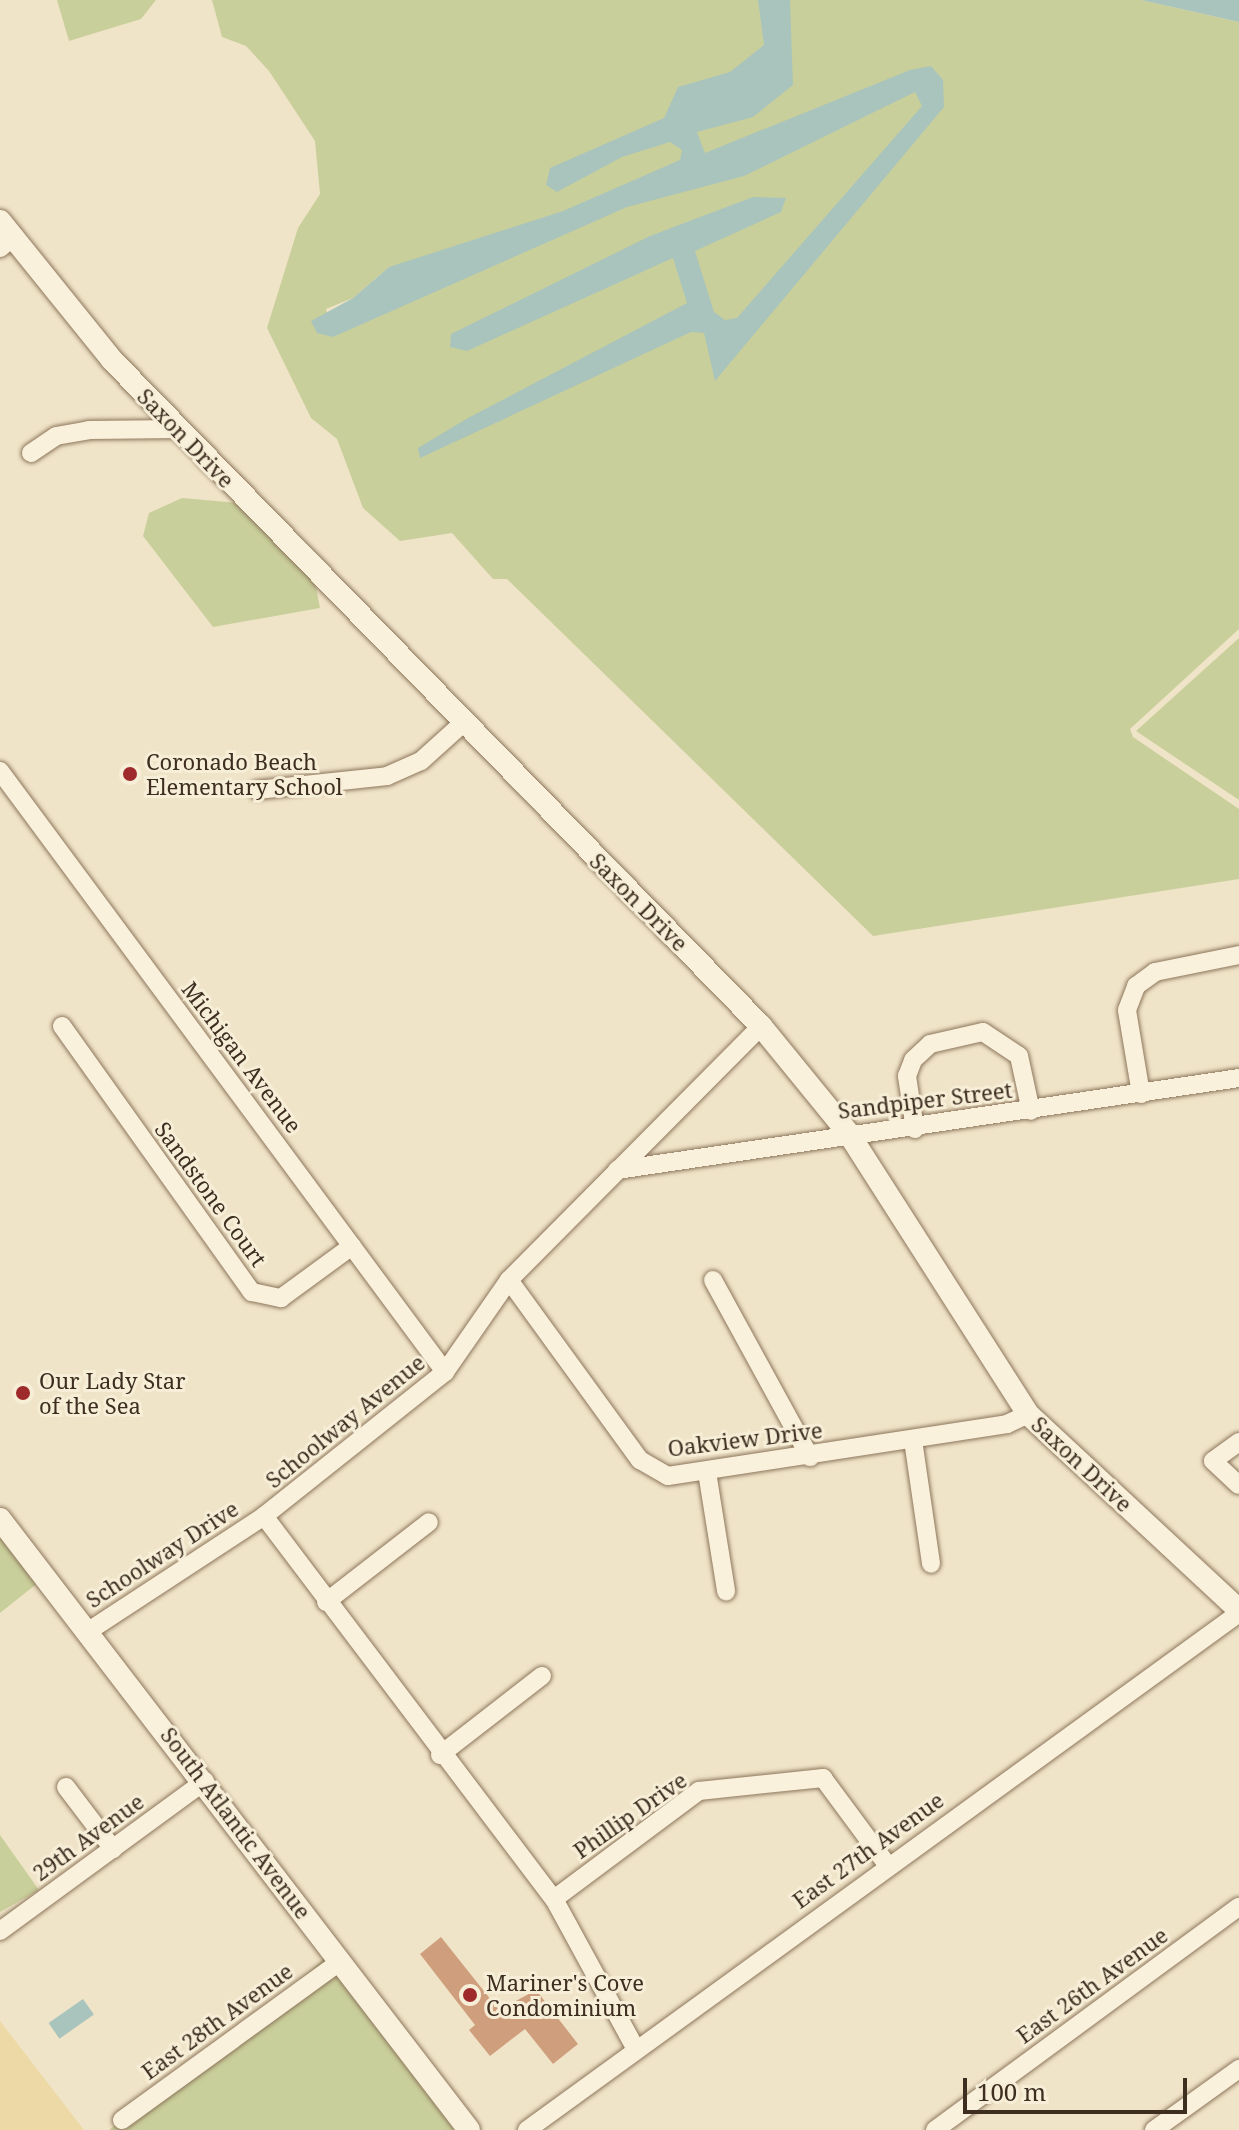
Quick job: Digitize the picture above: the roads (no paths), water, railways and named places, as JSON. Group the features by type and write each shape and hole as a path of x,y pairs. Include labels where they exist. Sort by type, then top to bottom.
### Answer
{"street":[{"name":"Saxon Drive","path":"4,235 112,360 178,429 761,1026 849,1134 1028,1414 1239,1611"},
{"path":"31,453 56,436 89,430 178,429"},
{"path":"257,790 387,776 421,761 463,723"},
{"name":"Michigan Avenue","path":"0,771 445,1372"},
{"path":"1141,1094 1127,1010 1136,986 1155,972 1239,955"},
{"name":"Sandstone Court","path":"62,1026 252,1292 281,1298 352,1246"},
{"name":"Schoolway Avenue","path":"634,2046 554,1899 440,1755 264,1516 445,1372 509,1280 761,1026"},
{"path":"915,1129 907,1076 913,1060 930,1044 983,1032 1019,1056 1031,1111"},
{"name":"Sandpiper Street","path":"617,1170 849,1134 915,1129 1239,1078"},
{"name":"Oakview Drive","path":"509,1280 640,1460 668,1476 810,1457 1007,1424 1028,1414"},
{"path":"713,1280 810,1457"},
{"path":"913,1440 931,1564"},
{"path":"1239,1442 1213,1461 1239,1485"},
{"path":"707,1472 726,1591"},
{"name":"Schoolway Drive","path":"87,1632 264,1516"},
{"name":"South Atlantic Avenue","path":"0,1519 205,1781 469,2130"},
{"path":"326,1602 429,1522"},
{"name":"East 27th Avenue","path":"527,2130 634,2046 1239,1611"},
{"path":"440,1755 542,1676"},
{"name":"Phillip Drive","path":"554,1899 699,1791 823,1778 888,1866"},
{"name":"29th Avenue","path":"0,1931 205,1781"},
{"path":"66,1787 113,1849"},
{"name":"East 26th Avenue","path":"935,2130 1239,1907"},
{"name":"East 28th Avenue","path":"122,2120 341,1961"},
{"path":"1154,2130 1239,2069"}],"water":[{"path":"758,0 790,0 793,85 753,117 697,132 705,153 910,70 931,66 943,80 944,107 715,381 704,333 691,332 420,458 418,448 468,418 687,303 673,258 467,351 450,347 451,334 650,236 753,197 786,198 781,212 695,251 714,312 725,320 737,318 922,106 915,92 744,176 627,207 333,337 317,333 311,321 353,298 389,267 563,211 680,160 682,150 670,142 622,157 557,192 546,185 550,168 664,118 678,87 730,72 764,45"},
{"path":"1141,0 1239,0 1239,22"},
{"path":"83,1999 94,2015 59,2039 49,2023"}],"place":[{"name":"Coronado Beach Elementary School","path":"130,774"},
{"name":"Our Lady Star of the Sea","path":"23,1393"},
{"name":"Mariner's Cove Condominium","path":"470,1995"}]}
